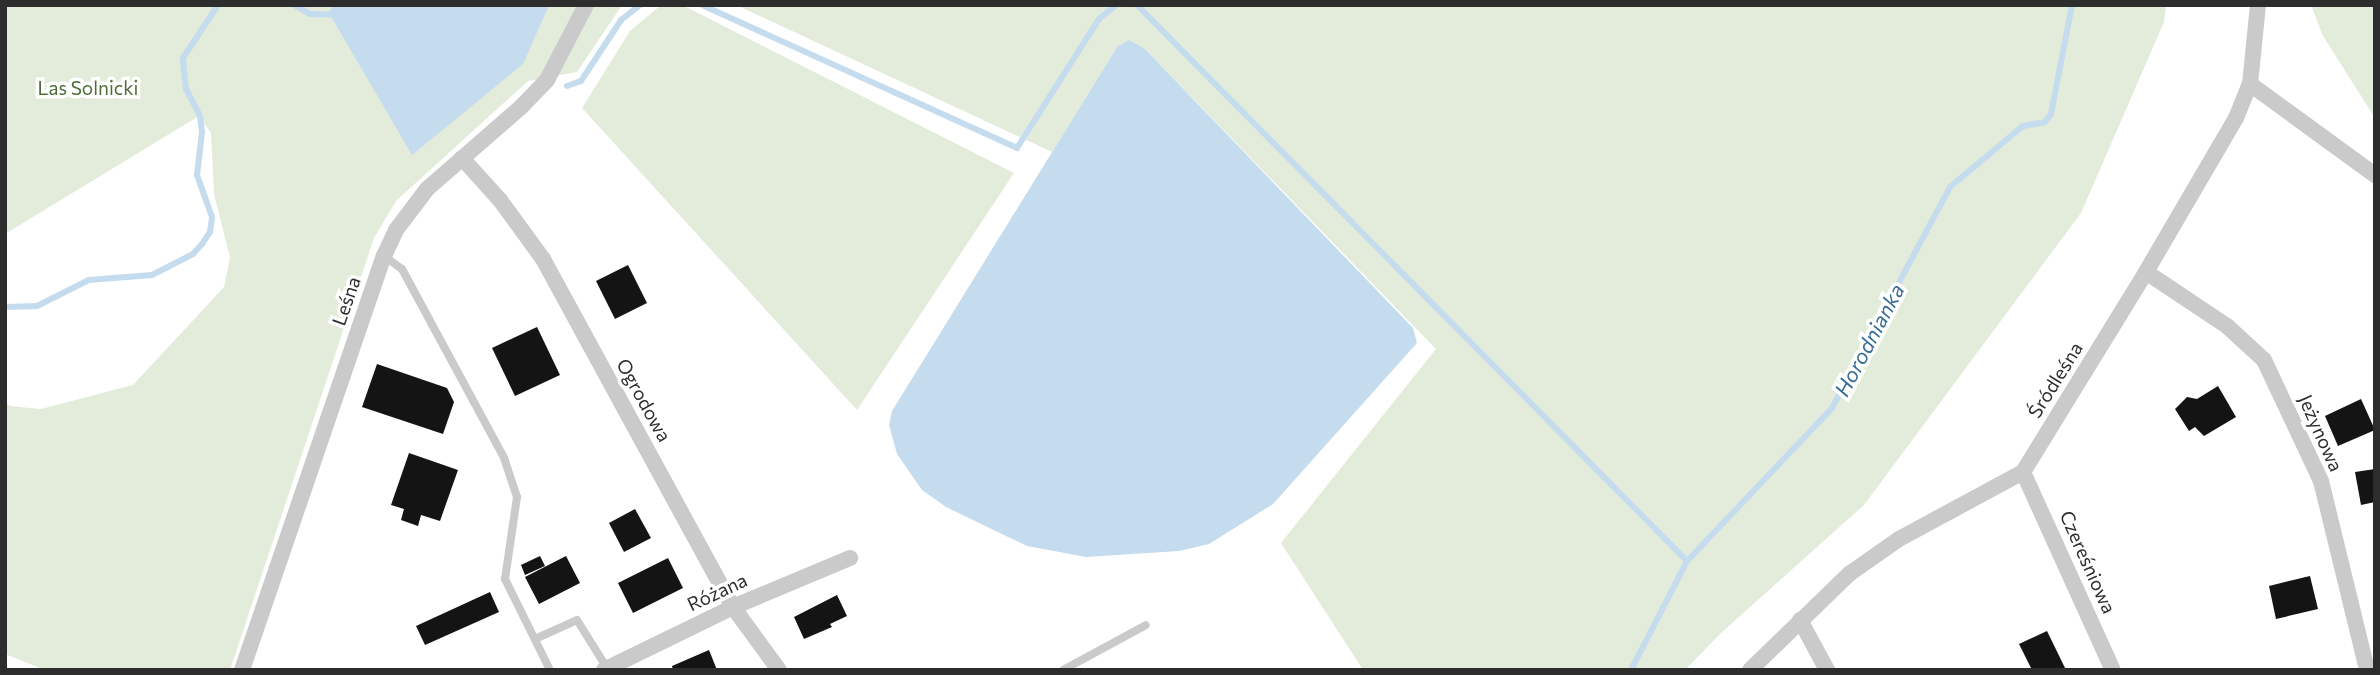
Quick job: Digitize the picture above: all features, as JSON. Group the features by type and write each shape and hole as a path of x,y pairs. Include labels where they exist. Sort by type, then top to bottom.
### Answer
{"street":[{"name":"Leśna","path":"242,670 384,256 409,210 547,80 586,5"},
{"name":"Śródleśna","path":"2023,472 2146,272 2236,118 2250,84 2258,5"},
{"path":"2250,84 2375,175"},
{"name":"Ogrodowa","path":"463,158 500,200 543,259 733,607 779,670"},
{"name":"Jeżynowa","path":"2146,272 2227,326 2264,360 2321,481 2367,670"},
{"path":"1750,670 1849,574 1899,539 2023,472"},
{"name":"Czereśniowa","path":"2023,472 2113,670"},
{"name":"Różana","path":"606,669 733,607 850,558"},
{"path":"1800,620 1827,670"}],"lane":[{"path":"384,256 402,269 504,458 517,497 505,579 550,670"},
{"path":"535,639 577,620 606,669"},
{"path":"1063,670 1146,625"}],"path":[{"path":"920,5 955,5"}],"green space":[{"name":"Las Solnicki","path":"5,5 622,5 577,72 528,81 396,201 374,238 230,670 45,670 5,654 5,401 10,406 41,409 133,385 224,287 230,258 214,194 211,133 199,116 5,234"},
{"path":"682,5 1014,173 857,410 582,108 630,31 660,6"},
{"path":"736,5 2166,5 2164,22 2081,213 1864,505 1721,633 1685,670 1363,670 1281,543 1436,349 1145,49 1117,47 1052,152"},
{"path":"2311,5 2375,5 2375,118 2323,36"}],"water":[{"path":"333,5 549,5 523,64 412,155 329,13"},
{"path":"1129,40 1145,49 1413,328 1417,343 1273,504 1209,544 1179,551 1086,557 1027,546 946,507 922,490 897,454 889,425 892,411 1117,47"}],"building":[{"path":"628,265 647,303 615,319 596,281"},
{"path":"537,327 560,375 515,396 492,348"},
{"path":"377,364 447,388 454,402 443,434 362,407"},
{"path":"2218,386 2236,417 2204,436 2195,427 2189,431 2175,409 2187,397 2197,399"},
{"path":"2361,399 2375,430 2338,446 2325,416"},
{"path":"409,453 458,470 440,521 421,515 418,526 401,520 404,509 391,505"},
{"path":"2375,469 2375,502 2361,505 2355,472"},
{"path":"635,509 651,538 624,552 609,523"},
{"path":"540,556 545,566 525,575 521,565"},
{"path":"566,556 580,583 539,604 525,577"},
{"path":"668,558 683,588 633,613 618,583"},
{"path":"2310,576 2318,609 2276,619 2269,586"},
{"path":"490,592 499,612 425,645 416,626"},
{"path":"837,595 847,616 830,624 832,627 804,639 794,617"},
{"path":"2047,631 2066,670 2032,670 2019,644"},
{"path":"709,650 717,670 673,670 672,666"}],"waterway":[{"path":"5,307 37,306 89,280 152,275 193,254 202,244 210,232 212,217 197,175 202,132 200,116 186,89 183,58 218,5"},
{"path":"294,5 310,14 335,15"},
{"path":"567,86 581,81 621,20 640,5"},
{"path":"702,5 1017,148 1099,19 1116,5"},
{"path":"1137,5 1687,561"},
{"name":"Horodnianka","path":"1631,670 1687,561 1832,408 1950,187 2023,126 2045,122 2051,114 2072,5"}]}
